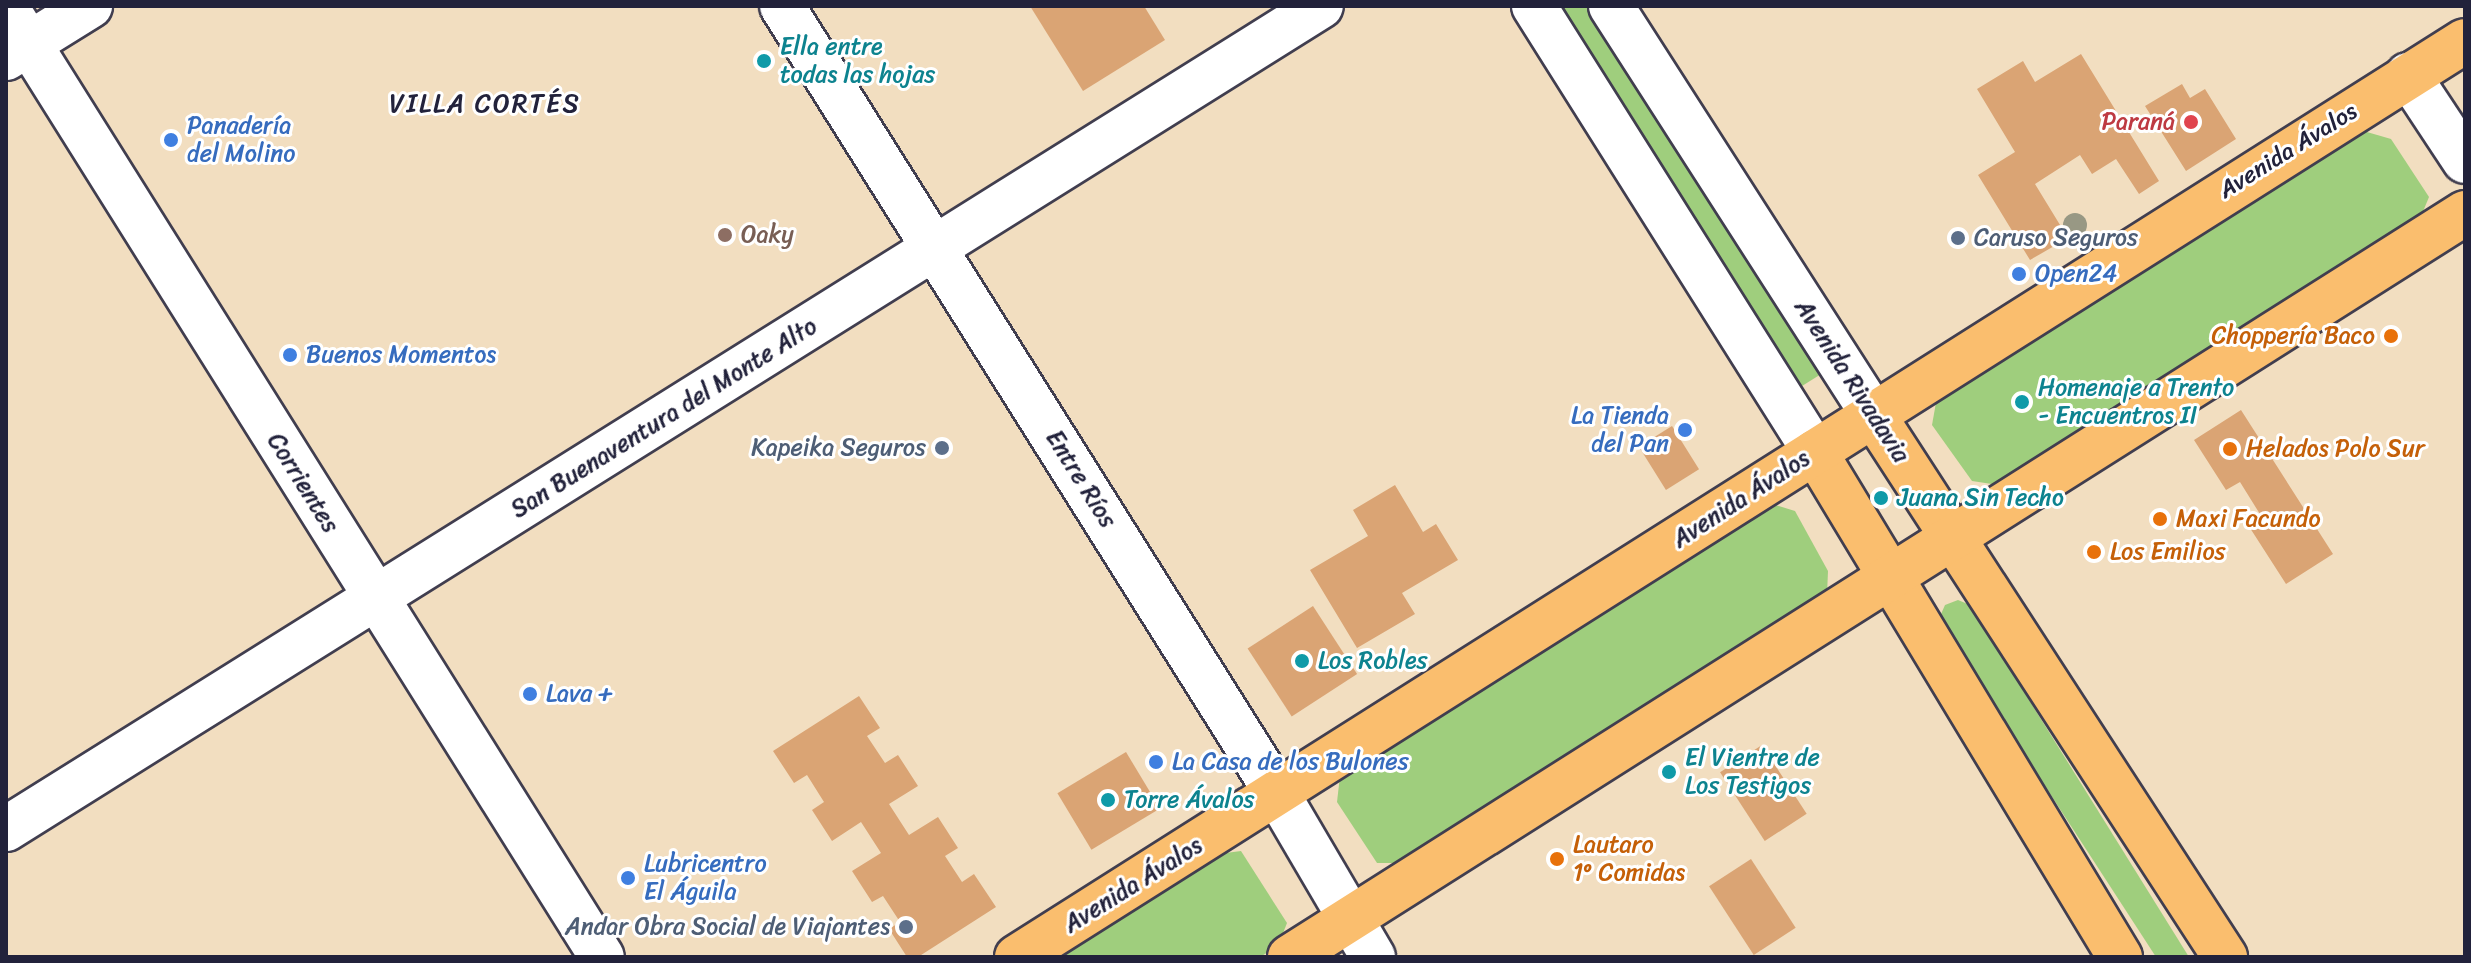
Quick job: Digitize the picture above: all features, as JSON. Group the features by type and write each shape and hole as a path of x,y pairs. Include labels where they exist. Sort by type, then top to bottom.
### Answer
{"main road":[{"name":"Avenida Ávalos","path":"1017,957 1278,795 2465,41"},
{"path":"1290,957 2465,213"},
{"name":"Avenida Rivadavia","path":"1874,416 2225,957"},
{"path":"1815,452 2120,957"}],"street":[{"path":"18,50 90,6"},
{"name":"Entre Ríos","path":"782,6 937,246 1278,795 1373,957"},
{"name":"San Buenaventura del Monte Alto","path":"6,829 377,600 1321,6"},
{"path":"1534,6 1815,452"},
{"name":"Avenida Rivadavia","path":"1611,6 1874,416"},
{"name":"Corrientes","path":"6,7 18,50 377,600 602,957"},
{"path":"2408,75 2465,161"}],"green space":[{"path":"1555,6 1590,6 1826,371 1794,391"},
{"path":"2360,130 2391,139 2429,197 2417,226 2005,486 1972,481 1932,425 1937,397"},
{"path":"1769,503 1795,511 1828,571 1827,595 1411,863 1377,863 1337,802 1340,776"},
{"path":"1958,600 1970,605 2189,957 2156,957 1938,621 1945,605"},
{"path":"1241,851 1287,923 1278,946 1260,957 1051,957 1218,854"}],"building":[{"path":"1030,6 1144,6 1165,40 1083,91"},
{"path":"2081,54 2159,181 2139,194 2116,159 2092,174 2080,155 2035,184 2068,238 2030,260 1978,175 2015,152 1977,89 2023,61 2035,82"},
{"name":"Paraná","path":"2182,84 2190,98 2205,89 2236,139 2186,171 2145,106"},
{"path":"2241,410 2333,554 2286,584 2250,528 2263,519 2240,482 2226,490 2194,440"},
{"path":"1672,426 1699,469 1666,490 1639,447"},
{"path":"1395,485 1423,532 1436,524 1458,560 1402,593 1415,614 1357,648 1310,570 1368,536 1353,510"},
{"name":"Los Robles","path":"1313,606 1357,674 1292,716 1248,648"},
{"path":"859,696 880,728 867,736 885,763 898,755 918,786 889,804 909,835 938,817 958,848 945,856 962,882 974,874 996,907 918,957 907,957 889,929 900,922 883,896 872,902 852,871 881,853 861,822 832,841 812,810 824,802 807,775 794,783 773,751"},
{"path":"1762,745 1807,814 1765,841 1720,772"},
{"name":"Torre Ávalos","path":"1126,752 1160,809 1091,850 1057,793"},
{"path":"1751,859 1796,928 1754,955 1709,886"}],"place":[{"name":"Ella entre todas las hojas","path":"764,61"},
{"name":"Paraná","path":"2191,122"},
{"name":"Panadería del Molino","path":"171,140"},
{"name":"Oaky","path":"725,235"},
{"name":"Caruso Seguros","path":"1958,238"},
{"name":"Open24","path":"2019,274"},
{"name":"Choppería Baco","path":"2391,336"},
{"name":"Buenos Momentos","path":"290,355"},
{"name":"Homenaje a Trento - Encuentros II","path":"2022,402"},
{"name":"La Tienda del Pan","path":"1685,430"},
{"name":"Kapeika Seguros","path":"942,448"},
{"name":"Helados Polo Sur","path":"2230,449"},
{"name":"Juana Sin Techo","path":"1881,498"},
{"name":"Maxi Facundo","path":"2160,519"},
{"name":"Los Emilios","path":"2094,552"},
{"name":"Los Robles","path":"1302,661"},
{"name":"Lava +","path":"530,694"},
{"name":"La Casa de los Bulones","path":"1156,762"},
{"name":"El Vientre de Los Testigos","path":"1669,772"},
{"name":"Torre Ávalos","path":"1108,800"},
{"name":"Lautaro 1º Comidas","path":"1557,859"},
{"name":"Lubricentro El Águila","path":"628,878"},
{"name":"Andar Obra Social de Viajantes","path":"906,927"}],"district":[{"name":"VILLA CORTÉS","path":"485,104"}]}
